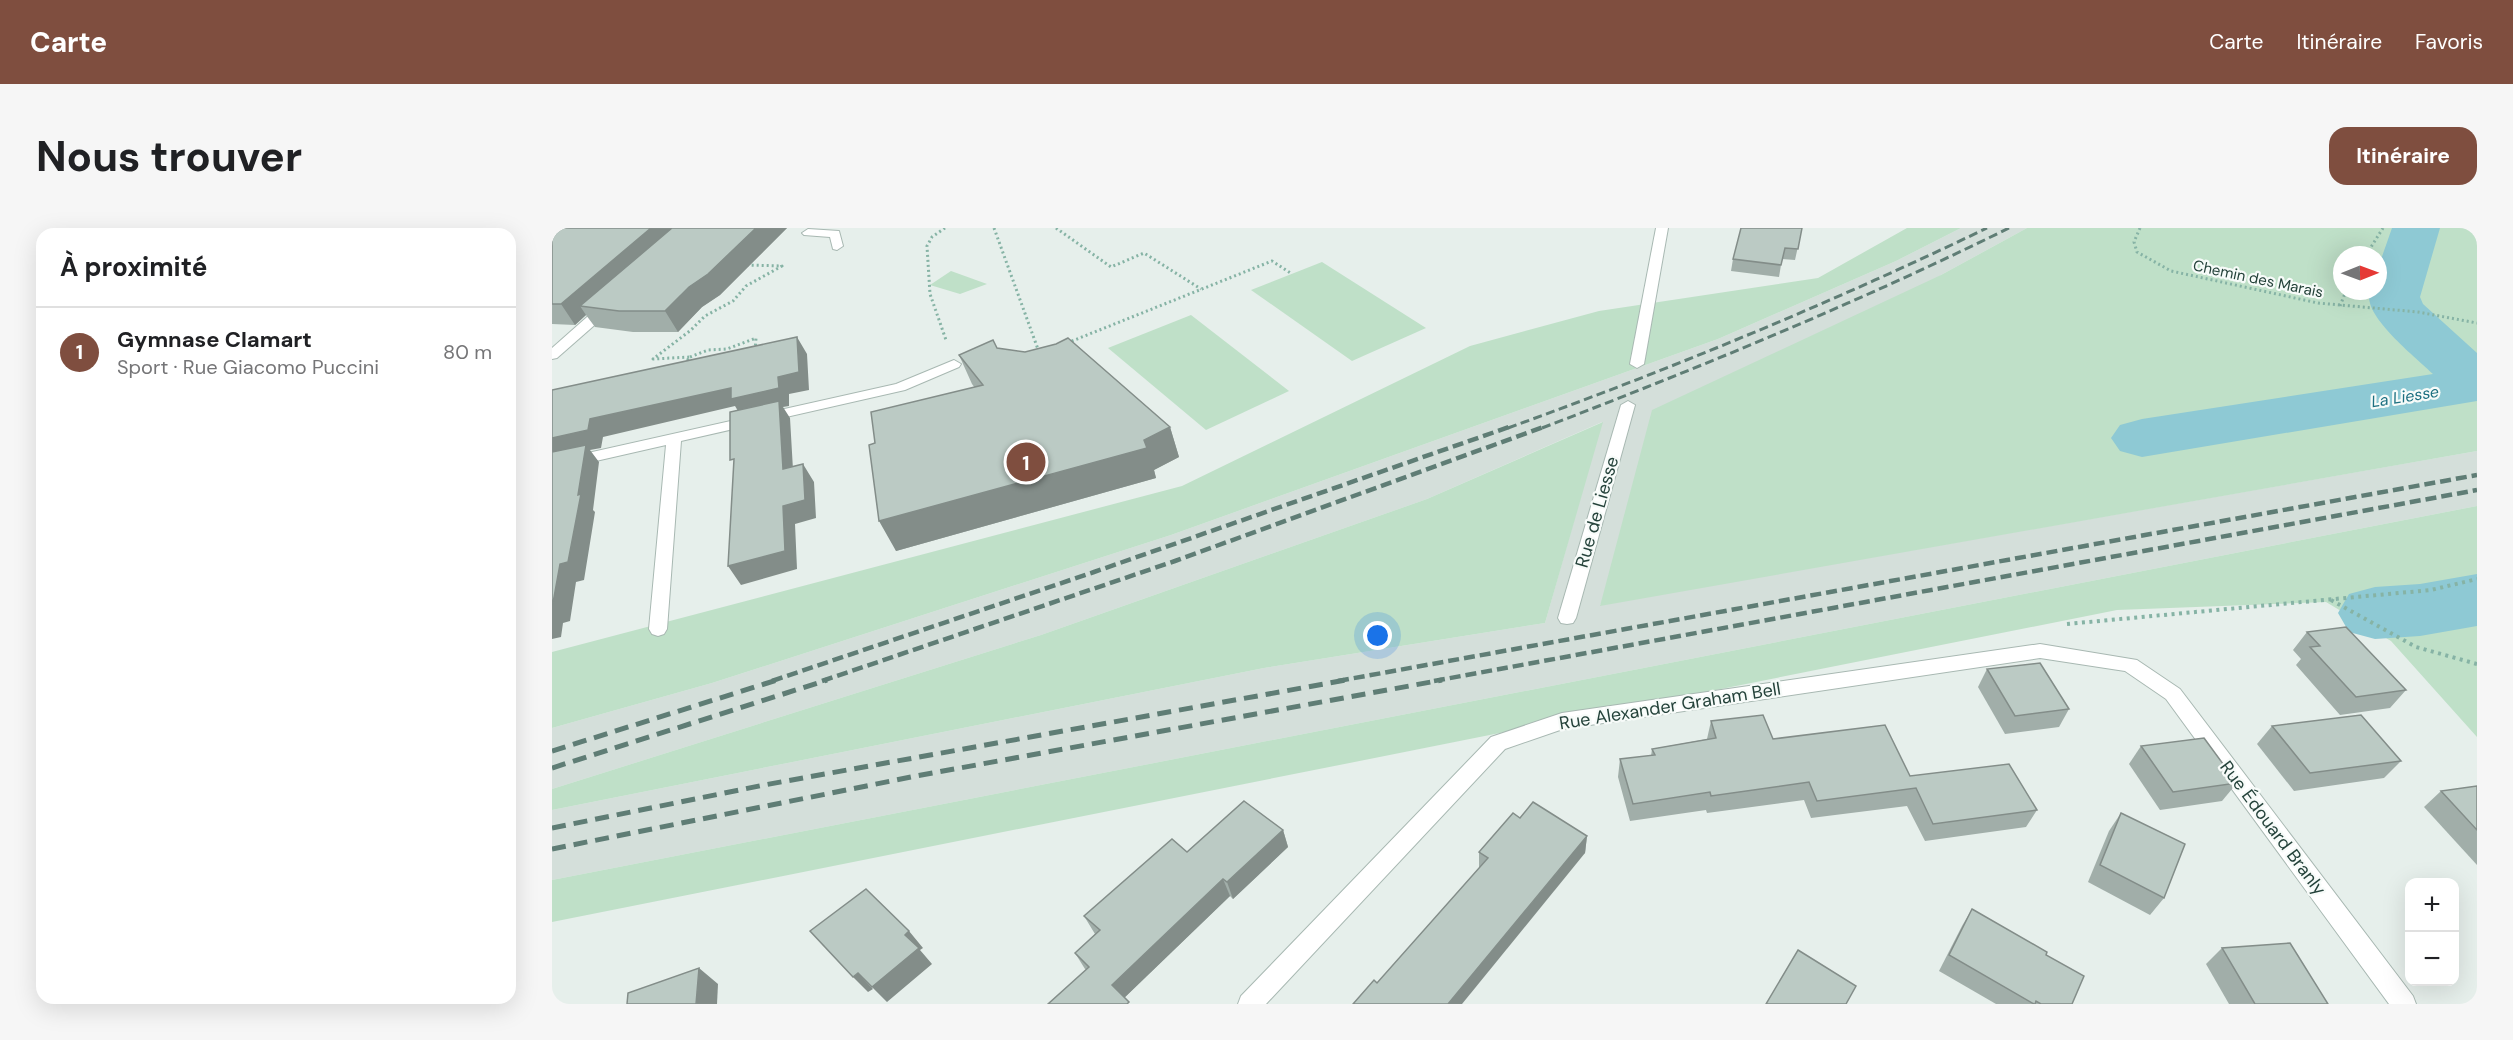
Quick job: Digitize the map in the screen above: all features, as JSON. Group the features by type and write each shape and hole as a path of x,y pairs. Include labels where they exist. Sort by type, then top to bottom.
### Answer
{"street":[{"path":"1637,364 1662,228"},
{"path":"808,233 835,233 837,246"},
{"path":"552,355 615,300"},
{"path":"552,466 900,387 954,364"},
{"name":"Rue de Liesse","path":"1567,618 1628,405"},
{"path":"658,629 674,440"},
{"name":"Rue Alexander Graham Bell","path":"1250,1004 1498,743 1562,721 2040,651 2130,665"},
{"name":"Rue Édouard Branly","path":"2130,665 2173,694 2403,1004"}],"path":[{"path":"945,228 932,237 927,246 928,265 930,294 954,364"},
{"path":"994,228 1040,354"},
{"path":"1056,228 1111,267 1144,253 1202,289"},
{"name":"Chemin des Marais","path":"2140,228 2134,242 2137,252 2171,271 2318,303 2418,312 2477,323"},
{"path":"2372,246 2383,228"},
{"path":"1066,344 1272,261 1292,274"},
{"path":"747,265 782,266 746,286 733,301 705,316 691,330 653,359 690,357 708,350 727,349 756,338 754,355"},
{"path":"2340,306 2342,300"},
{"path":"683,366 690,357"},
{"path":"2040,651 2054,626 2431,590 2477,579"},
{"path":"2330,599 2416,647 2477,664"}],"shaded area":[{"path":"1961,228 2027,228 1941,275 1600,605 2477,451 2477,506 552,880 552,810 1264,668 1545,623 1602,422 1427,499 1041,635 552,789 552,728 712,683 1171,535 1718,339 1896,261"}],"green space":[{"path":"1907,228 1961,228 1896,261 1718,339 1171,535 712,683 552,728 552,652 1182,486 1470,346 1599,311 1818,278"},
{"path":"2027,228 2477,228 2477,451 1600,606 1652,410 1941,275"},
{"path":"1322,262 1426,328 1352,361 1251,290"},
{"path":"951,271 987,284 960,294 930,285"},
{"path":"1191,315 1289,391 1206,430 1108,348"},
{"path":"1603,422 1545,623 1264,668 552,810 552,789 1041,635 1427,499"},
{"path":"2477,506 2477,737 2391,641 2326,602 2117,610 552,922 552,880"}],"building":[{"path":"552,228 651,228 561,304 552,304"},
{"path":"672,228 756,228 665,311 619,311 580,306"},
{"path":"1741,228 1802,228 1798,249 1785,248 1781,265 1733,259"},
{"path":"797,337 799,372 778,377 779,388 731,399 731,388 590,419 588,430 552,438 552,390"},
{"path":"1068,338 1170,427 1144,440 1147,448 879,521 869,445 875,443 871,412 983,385 959,355 993,340 997,348 1025,352 1056,344"},
{"path":"779,401 783,469 803,464 805,500 783,506 785,551 728,566 734,459 730,460 730,412"},
{"path":"586,445 578,495 581,494 568,562 560,564 552,604 552,452"},
{"path":"2346,627 2406,690 2356,697 2310,647 2320,646 2307,632"},
{"path":"2040,663 2069,709 2015,716 1987,669"},
{"path":"1763,715 1773,739 1885,725 1910,776 2009,764 2037,810 1933,824 1916,788 1817,801 1809,782 1711,796 1710,792 1633,804 1620,759 1655,755 1652,749 1716,738 1711,721"},
{"path":"2361,715 2401,761 2310,773 2272,726"},
{"path":"2204,738 2237,783 2173,792 2141,746"},
{"path":"2477,786 2477,830 2441,791"},
{"path":"1244,801 1283,830 1227,882 1223,879 1112,985 1129,1002 1127,1004 1048,1004 1089,967 1075,953 1100,930 1084,916 1172,839 1187,852"},
{"path":"1533,802 1587,836 1448,1004 1353,1004 1374,980 1377,983 1488,858 1479,852 1513,813 1520,818"},
{"path":"2121,813 2185,844 2164,898 2100,865"},
{"path":"866,889 909,931 905,935 919,948 872,987 858,973 853,977 810,931"},
{"path":"1972,909 2084,976 2072,1004 2041,1004 2036,1001 2034,1004 1949,955"},
{"path":"2290,943 2328,1004 2255,1004 2222,948"},
{"path":"1798,950 1856,986 1846,1004 1766,1004"},
{"path":"699,968 696,1004 627,1004 628,993"}],"waterway":[{"name":"La Liesse","path":"2142,438 2477,384 2398,310 2394,297 2416,228"},
{"name":"La Liesse","path":"2375,613 2420,610 2477,600"}],"railway":[{"path":"1508,428 1750,334 1869,283 1987,228"},
{"path":"1542,428 1778,333 1952,256 2009,228"},
{"path":"772,681 1094,572 1512,426"},
{"path":"822,681 1175,561 1546,426"},
{"path":"1338,681 2477,475"},
{"path":"1434,681 2477,490"},
{"path":"552,751 777,680"},
{"path":"552,768 827,680"},
{"path":"552,828 764,785 1346,680"},
{"path":"552,849 916,776 1442,680"}],"place":[{"name":"Gymnase Clamart","path":"1026,462"}]}
